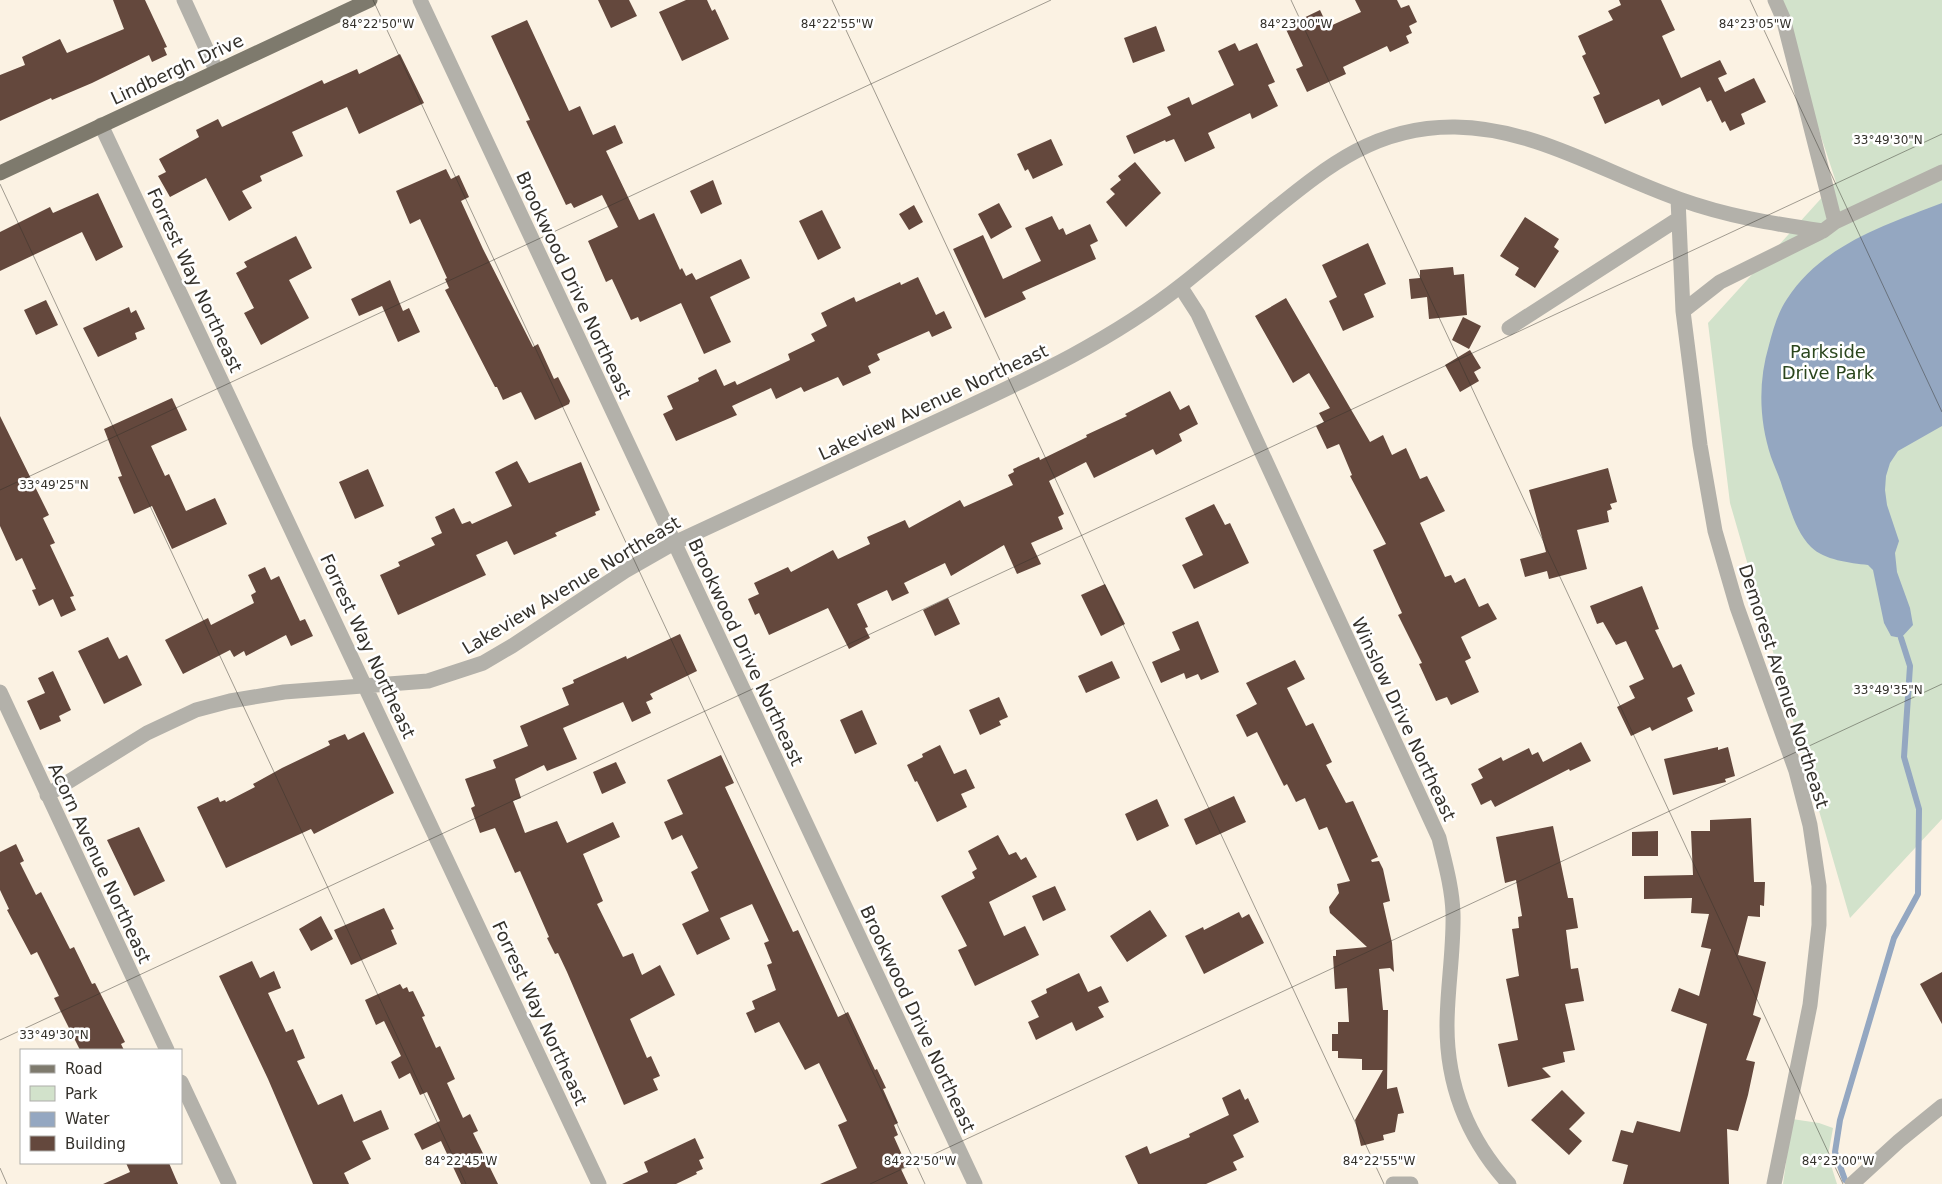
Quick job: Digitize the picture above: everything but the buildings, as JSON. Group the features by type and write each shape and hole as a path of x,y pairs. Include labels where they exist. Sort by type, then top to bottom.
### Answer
{"main road":[{"name":"Lindbergh Drive","path":"0,174 216,70 370,0"}],"street":[{"path":"184,0 216,70"},
{"name":"Brookwood Drive Northeast","path":"420,0 975,1184"},
{"path":"1775,0 1783,18 1829,227"},
{"name":"Forrest Way Northeast","path":"100,125 599,1184"},
{"name":"Lakeview Avenue Northeast","path":"47,795 147,733 196,710 230,701 284,692 428,681 483,663 512,646 625,570 674,543 1057,365 1121,329 1180,286 1325,168 1364,146 1406,133 1453,127 1505,132 1544,144 1678,199 1751,220 1829,227"},
{"path":"1683,311 1720,282 1942,172"},
{"name":"Demorest Avenue Northeast","path":"1678,199 1683,311 1700,445 1715,531 1737,607 1796,771 1810,825 1819,886 1819,925 1810,1005 1774,1184"},
{"path":"1509,328 1678,219"},
{"name":"Winslow Drive Northeast","path":"1180,286 1198,314 1439,838 1449,876 1453,913 1447,1026 1448,1052 1453,1084 1462,1112 1477,1142 1509,1184"},
{"name":"Acorn Avenue Northeast","path":"0,692 166,1049"},
{"path":"182,1084 229,1184"},
{"path":"1852,1184 1899,1141 1942,1106"},
{"path":"1393,1184 1411,1184"}],"green space":[{"name":"Parkside Drive Park","path":"1776,0 1942,0 1942,819 1850,918 1730,503 1708,323 1836,182"},
{"path":"1792,1119 1819,1123 1833,1128 1828,1156 1837,1184 1783,1184"}],"water":[{"path":"1942,203 1942,426 1898,451 1890,463 1886,476 1887,505 1899,541 1895,553 1897,572 1910,608 1913,625 1901,638 1891,636 1884,623 1873,570 1868,565 1838,560 1823,555 1811,547 1797,527 1767,443 1761,401 1763,373 1776,321 1787,299 1801,280 1818,264 1856,239"}],"waterway":[{"path":"1845,1180 1835,1152 1840,1120 1894,938 1918,894 1919,809 1904,757 1910,666 1901,638"}]}
